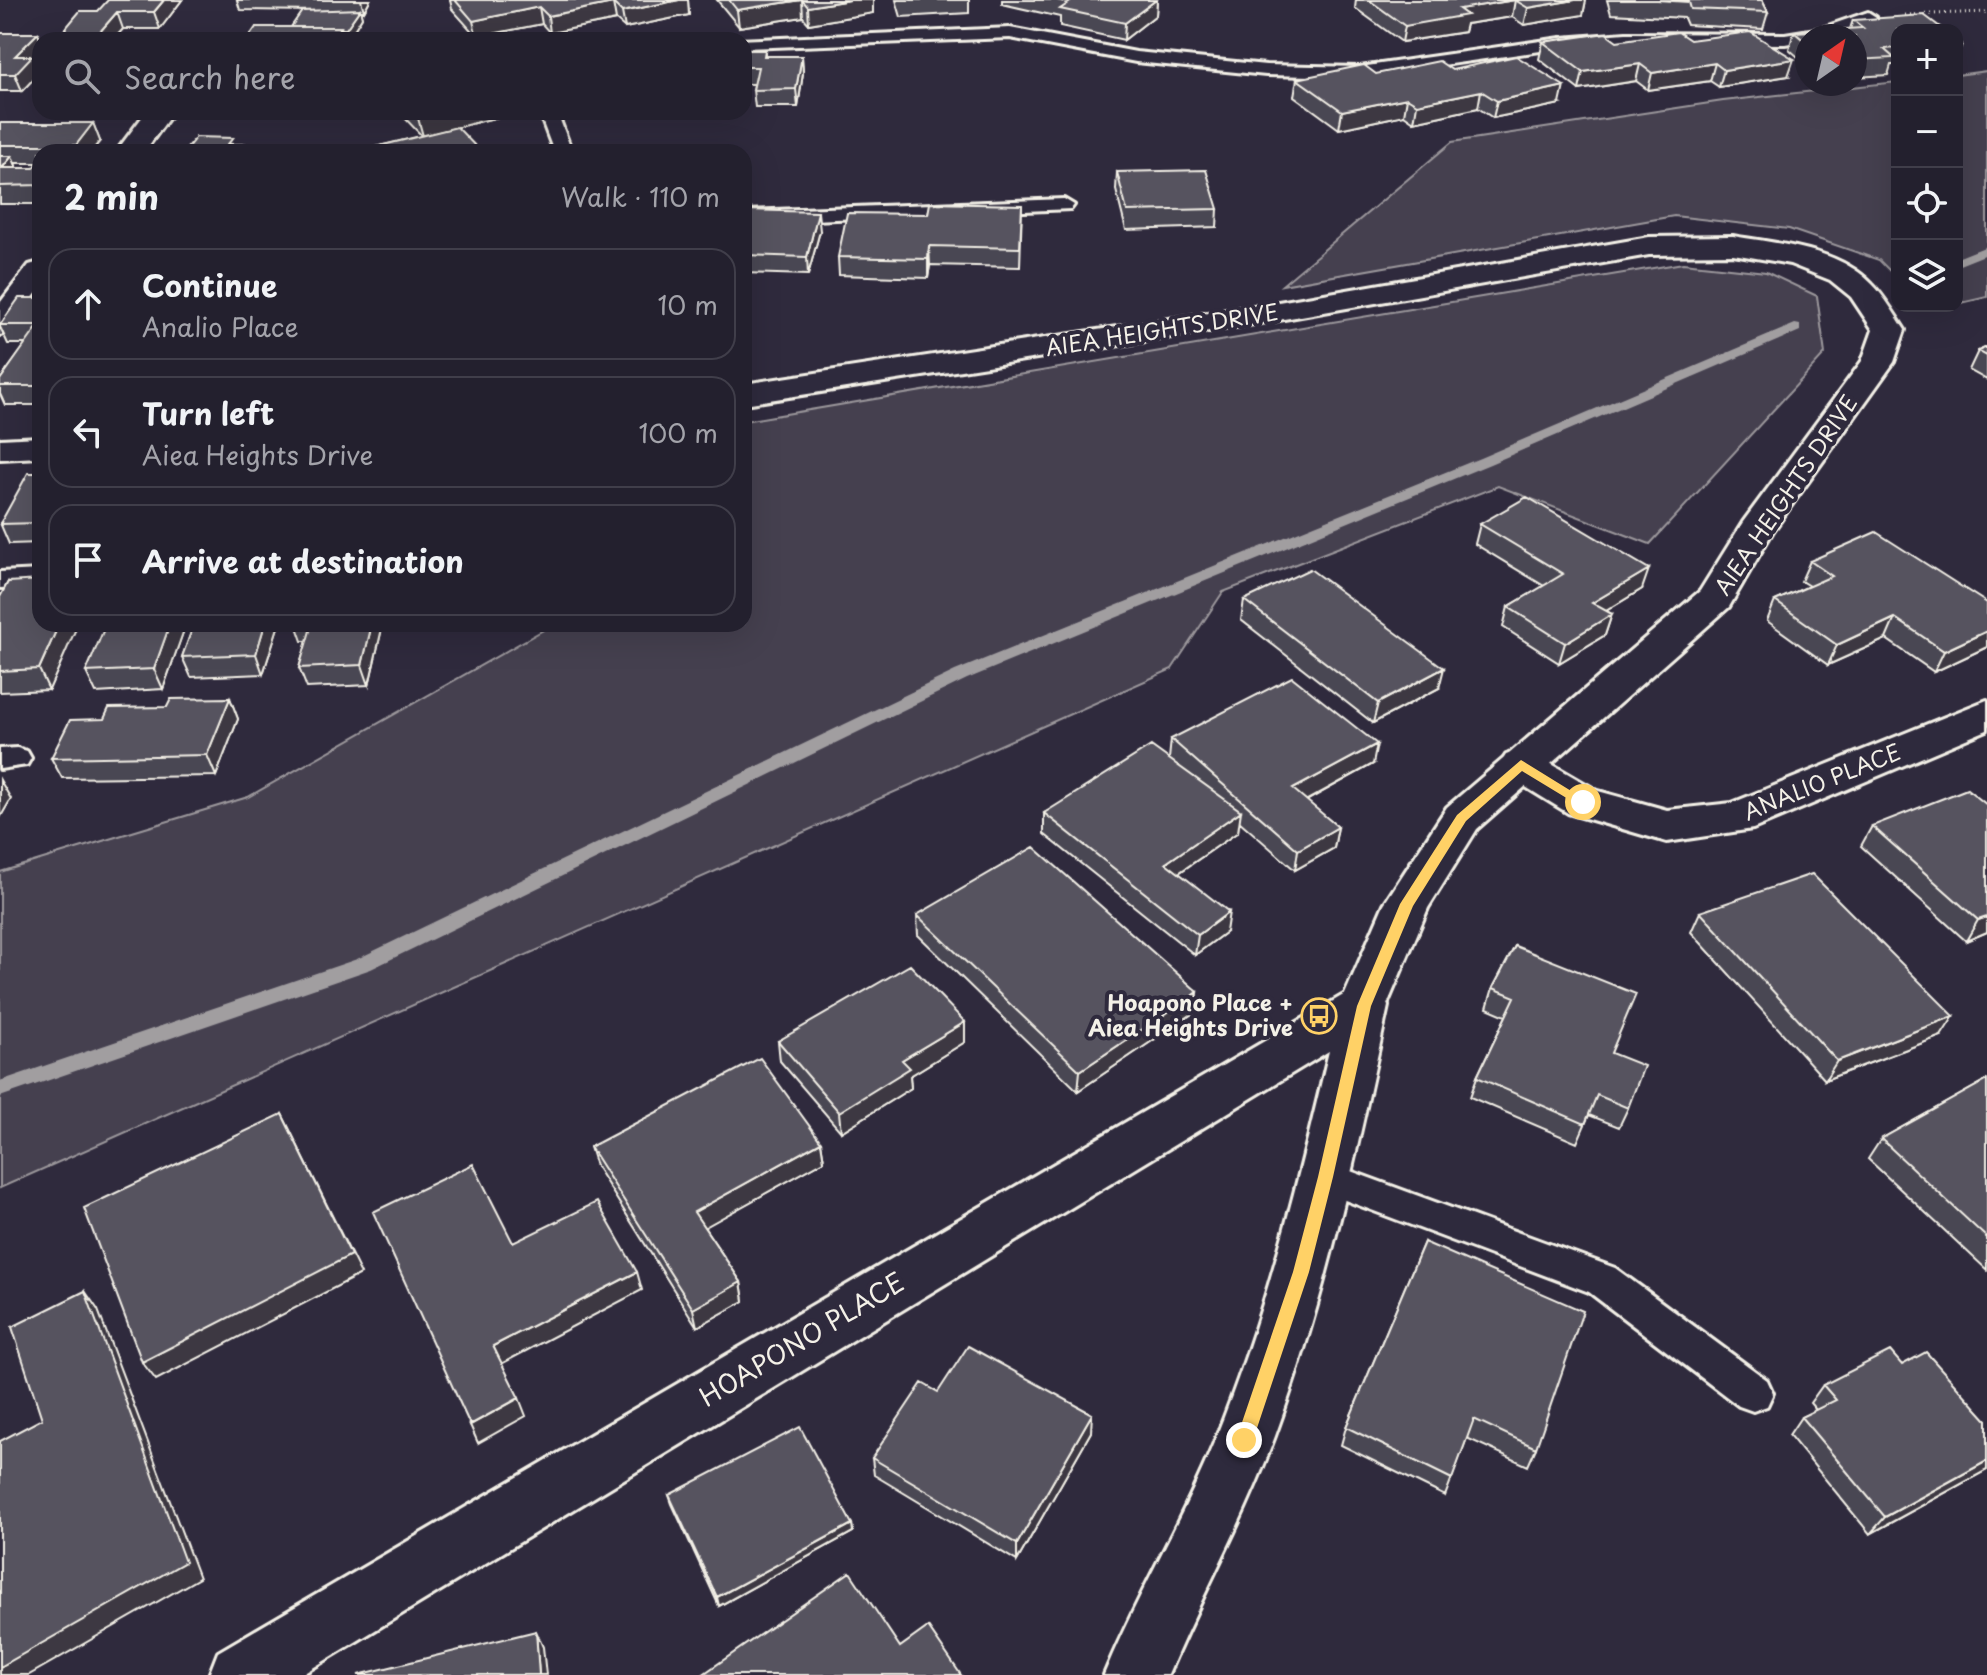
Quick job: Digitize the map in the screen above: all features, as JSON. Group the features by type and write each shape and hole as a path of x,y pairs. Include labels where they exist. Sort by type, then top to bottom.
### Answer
{"street":[{"path":"136,144 154,120"},
{"name":"AIEA HEIGHTS DRIVE","path":"752,393 1068,346 1649,246 1733,245 1797,256 1841,274 1862,291 1889,330 1878,362 1756,530 1715,599 1462,818 1407,904 1364,1006 1326,1177 1301,1272 1244,1440 1136,1675"},
{"path":"0,325 32,282"},
{"path":"0,449 32,447"},
{"name":"ANALIO PLACE","path":"1521,765 1583,802 1667,826 1738,818 1987,714"},
{"name":"HOAPONO PLACE","path":"241,1675 1364,1006"}],"lane":[{"path":"752,43 1010,33 1136,57 1266,70 1360,72 1600,40 1785,39 1825,32 1868,17"},
{"path":"551,120 560,144"},
{"path":"752,217 1064,205"},
{"path":"0,580 32,578"},
{"path":"1326,1177 1602,1280 1753,1393"}],"path":[{"path":"1868,17 1987,12"}],"shaded area":[{"path":"1987,71 1987,297 1963,303 1963,96 1963,74"},
{"path":"1891,83 1891,272 1879,260 1789,229 1674,216 1282,285 1452,142 1723,101 1795,93 1795,96 1867,96 1867,85"},
{"path":"1683,263 1766,272 1817,296 1825,354 1650,544 1498,486 1223,592 1172,669 0,1188 0,872 248,797 540,632 752,632 752,420"}],"building":[{"path":"108,0 164,0 154,12 117,12 100,32 62,32 80,11 98,11"},
{"path":"455,0 679,0 622,12 613,3 548,16 539,7 473,21"},
{"path":"729,0 801,0 737,10"},
{"path":"802,0 850,0 808,7"},
{"path":"1057,0 1156,0 1125,23 1060,9 1069,3"},
{"path":"1369,0 1515,0 1459,9 1467,15 1405,26"},
{"path":"1515,0 1575,0 1528,8"},
{"path":"1657,0 1762,0 1768,12 1691,9 1689,2"},
{"path":"360,9 346,29 291,27 302,11"},
{"path":"1924,15 1936,24 1891,24 1891,48 1884,49 1891,58 1867,59 1867,24 1858,24 1853,20"},
{"path":"256,27 341,27 338,32 253,32"},
{"path":"1678,32 1690,40 1750,32 1794,59 1724,70 1715,63 1652,73 1640,64 1583,72 1543,42 1606,33 1617,41"},
{"path":"0,33 32,33 32,39 15,56 32,56 15,74 0,74"},
{"path":"752,50 765,50 764,56 802,56 796,89 753,90 758,67 752,67"},
{"path":"1516,56 1564,86 1497,101 1481,91 1417,104 1407,98 1342,111 1297,79 1364,65 1376,74 1439,61 1452,70"},
{"path":"0,123 93,123 77,144 0,145"},
{"path":"457,127 473,144 387,144"},
{"path":"196,137 233,138 228,144 190,144"},
{"path":"0,156 12,156 2,168 32,168 32,185 0,186"},
{"path":"1206,170 1218,209 1127,211 1117,172"},
{"path":"930,203 1022,205 1020,248 929,246 928,259 838,257 847,213 928,214"},
{"path":"752,210 818,212 807,257 752,255"},
{"path":"19,298 32,298 32,325 0,325"},
{"path":"32,335 32,386 0,386 0,380"},
{"path":"1987,347 1987,356 1978,351"},
{"path":"28,473 32,473 32,523 0,524"},
{"path":"1527,497 1649,569 1592,603 1612,614 1565,643 1508,607 1563,574 1480,524"},
{"path":"1876,532 1987,603 1987,631 1944,651 1895,618 1837,645 1775,601 1832,576 1810,561"},
{"path":"1310,569 1444,668 1378,703 1244,600"},
{"path":"32,580 32,632 55,632 39,669 0,671 0,597 8,582"},
{"path":"103,632 167,632 154,669 86,672"},
{"path":"191,632 263,632 256,654 182,657"},
{"path":"310,632 370,632 362,665 299,668"},
{"path":"1292,677 1377,744 1293,789 1338,827 1298,850 1171,739"},
{"path":"230,698 207,755 51,758 70,720 104,719 109,708 167,707 171,699"},
{"path":"1151,746 1241,811 1166,863 1229,912 1198,935 1044,813"},
{"path":"1967,789 1987,805 1987,917 1978,920 1872,826"},
{"path":"1034,847 1198,992 1080,1071 917,915"},
{"path":"1812,874 1954,1016 1837,1061 1700,912"},
{"path":"1515,946 1636,994 1611,1053 1644,1066 1628,1108 1597,1095 1585,1124 1477,1077 1515,997 1493,988"},
{"path":"910,965 965,1022 902,1060 910,1068 839,1112 778,1041"},
{"path":"760,1058 821,1142 694,1212 741,1282 693,1309 590,1147"},
{"path":"1987,1080 1987,1238 1881,1139"},
{"path":"282,1114 351,1255 142,1362 84,1208"},
{"path":"473,1164 513,1243 597,1202 637,1272 493,1346 519,1398 470,1425 373,1212"},
{"path":"1424,1242 1583,1311 1536,1448 1474,1419 1452,1479 1346,1427"},
{"path":"85,1291 185,1562 0,1667 0,1441 42,1419 12,1327"},
{"path":"968,1346 1092,1414 1017,1544 872,1458 922,1383 938,1392"},
{"path":"1890,1351 1902,1365 1926,1352 1987,1420 1987,1461 1885,1517 1801,1417 1836,1400 1823,1385"},
{"path":"800,1427 852,1524 717,1597 669,1495"},
{"path":"850,1572 900,1647 928,1627 961,1675 702,1675"},
{"path":"536,1631 539,1675 358,1675"}],"waterway":[{"path":"1963,260 1987,250"},
{"path":"0,1089 364,964 961,675 1485,461 1795,328"}],"place":[{"name":"Hoapono Place + Aiea Heights Drive","path":"1319,1016"}],"route":[{"path":"1244,1440 1301,1272 1326,1177 1364,1006 1407,904 1462,818 1521,765 1583,802"}]}
